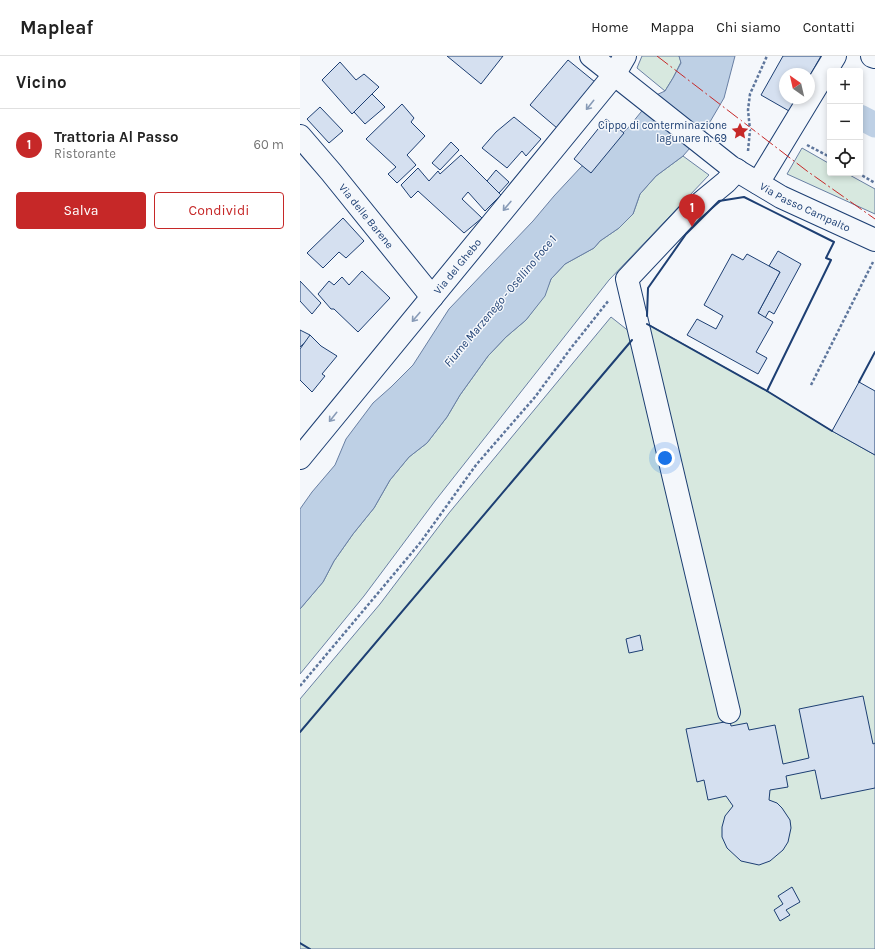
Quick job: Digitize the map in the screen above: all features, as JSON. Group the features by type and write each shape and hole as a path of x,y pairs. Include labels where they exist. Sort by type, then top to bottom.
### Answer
{"street":[{"name":"Via Passo Campalto","path":"591,56 734,169 781,197 875,240"},
{"path":"614,75 625,56"},
{"path":"758,183 835,56"},
{"name":"Via del Ghebo","path":"300,458 614,75"},
{"name":"Via delle Barene","path":"300,136 432,297"},
{"path":"730,712 627,278 692,210 726,182 734,169"}],"path":[{"path":"734,169 747,154 750,130 748,110 750,94 767,56"},
{"path":"863,176 875,183"},
{"path":"812,385 875,258"},
{"path":"300,686 420,543 476,465 521,414 575,342 627,278"}],"shaded area":[{"path":"642,56 679,56 681,62 665,91 637,68"},
{"path":"802,148 827,162 827,176 851,176 875,189 875,214 787,174"},
{"path":"683,156 709,175 609,280 435,501 364,596 300,674 300,609 323,582 334,561 374,508 390,480 409,457 427,443 447,417 460,395 488,356 506,337 526,320 544,296 551,279 565,264 594,248 600,241 619,228 633,214 640,194 656,176"},
{"path":"611,317 635,336 646,323 767,391 832,431 875,455 875,949 300,949 300,699 380,604 449,513"}],"water":[{"name":"Fiume Marzenego - Osellino Foce 1","path":"679,56 735,56 724,98 704,132 683,156 656,176 640,194 633,214 619,228 600,241 594,248 565,264 551,279 545,296 526,320 506,337 488,356 460,395 447,417 427,443 409,457 390,480 374,508 334,561 323,582 300,609 300,509 335,465 346,439 373,403 413,365 449,309 533,221 581,167 599,155 628,128 654,96 665,91 681,63"}],"building":[{"path":"447,56 503,56 481,84"},
{"path":"783,56 821,56 814,68 779,68 779,104 793,104 789,111 761,95"},
{"path":"568,60 595,82 557,128 530,105"},
{"path":"340,62 356,80 364,74 379,87 352,114 322,80"},
{"path":"372,94 385,107 365,124 354,112"},
{"path":"402,104 414,118 411,122 425,136 407,155 416,165 397,183 388,174 396,167 366,139"},
{"path":"320,107 343,131 329,143 307,119"},
{"path":"514,117 541,139 526,156 522,151 507,168 482,148 496,132"},
{"path":"606,119 624,133 591,173 574,159"},
{"path":"451,142 459,150 440,170 432,163"},
{"path":"461,155 501,195 485,211 468,192 462,199 482,218 464,233 418,191 411,198 401,185 418,168 429,181 438,171 440,174"},
{"path":"496,170 509,182 499,193 487,181"},
{"path":"343,218 364,241 346,258 339,252 323,268 307,253"},
{"path":"778,251 801,264 774,314 769,311 765,318 758,313 780,272 769,266"},
{"path":"732,254 743,260 747,254 780,272 758,313 773,322 756,352 767,358 758,374 687,335 697,319 716,329 723,316 704,305"},
{"path":"362,271 390,298 358,332 334,309 331,309 318,294 329,281 334,285 342,277 349,285"},
{"path":"300,281 321,303 312,314 300,301"},
{"path":"300,330 310,335 309,339 300,347"},
{"path":"310,335 321,346 337,356 322,374 325,376 312,392 300,380 300,349"},
{"path":"859,382 875,391 875,455 832,431"},
{"path":"640,635 643,650 629,653 626,639"},
{"path":"863,696 873,744 875,743 875,788 821,799 815,770 786,776 788,787 770,790 769,800 777,803 790,820 791,828 788,842 783,850 770,861 759,865 741,861 727,848 722,837 722,827 725,816 733,806 726,796 708,800 704,780 697,782 686,729 730,721 731,726 747,723 749,730 775,725 783,764 809,758 799,709"},
{"path":"792,887 800,902 786,910 790,915 780,921 774,910 783,904 778,896"}],"waterway":[{"path":"863,119 875,125"}],"wall":[{"path":"647,316 648,288 686,234 719,201 744,197 834,242 826,258 831,260 767,391"},
{"path":"647,324 767,391 832,431"},
{"path":"300,732 632,340"},
{"path":"859,382 875,352"},
{"path":"300,943 310,949"}],"power":[{"path":"657,56 807,171 875,219"}],"place":[{"name":"Cippo di conterminazione lagunare n. 69","path":"740,131"},
{"name":"Trattoria Al Passo","path":"692,227"}]}
